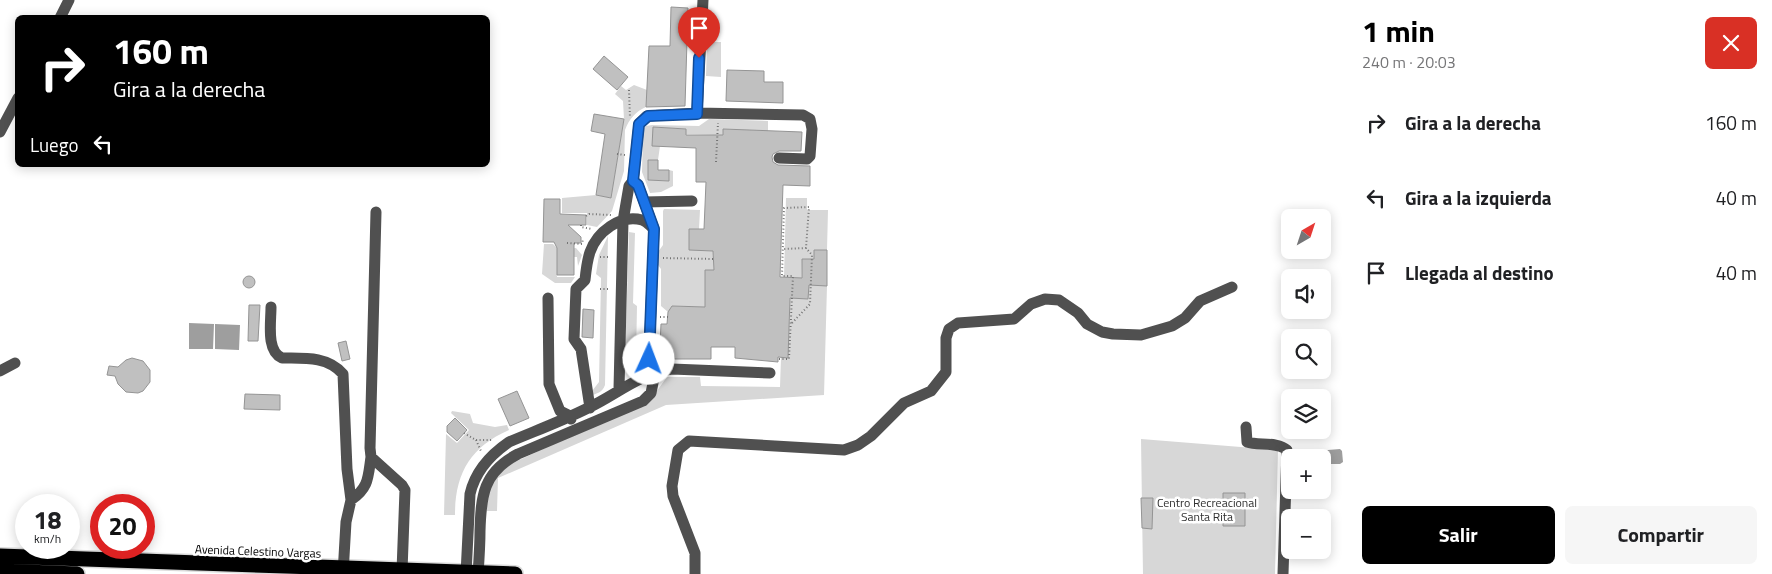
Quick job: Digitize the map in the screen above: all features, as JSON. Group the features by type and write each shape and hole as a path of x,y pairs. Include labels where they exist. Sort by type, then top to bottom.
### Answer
{"highway":[{"name":"Avenida Celestino Vargas","path":"3,564 514,574"},
{"name":"Avenida Celestino Vargas","path":"3,564 77,574"}],"street":[{"path":"62,15 69,0"},
{"path":"697,114 703,0"},
{"path":"0,132 15,104"},
{"path":"619,389 622,221 629,186 633,181 641,120 648,116 697,114 803,115 810,119 812,130 810,156 807,160 779,158"},
{"path":"472,574 482,499 487,483 493,474 509,458 648,398 651,393 655,373 649,359 654,229 638,185 633,181"},
{"path":"644,202 692,202"},
{"path":"351,500 361,493 366,483 371,457 376,212"},
{"path":"590,408 581,349 574,339 576,289 586,280 586,267 590,251 597,238 606,228 630,218 644,220 654,229"},
{"path":"695,574 695,553 673,496 672,486 678,450 689,442 844,450 858,445 871,436 904,403 931,391 936,386 946,372 946,338 948,330 958,323 1014,319 1031,304 1045,299 1059,300 1078,312 1087,324 1102,332 1141,335 1172,326 1185,318 1200,301 1232,287"},
{"path":"548,298 549,384 560,411 570,416"},
{"path":"271,307 273,349 276,355 282,358 326,361 337,366 343,374 347,469 351,500 346,522 342,571"},
{"path":"0,372 15,363"},
{"path":"472,574 470,494 472,484 480,470 498,450 509,442 590,408 619,389 655,373 672,369 770,373"},
{"path":"570,416 573,431"},
{"path":"1246,427 1246,440 1248,443 1278,446 1287,450 1283,574"},
{"path":"371,457 402,484 405,490 402,571"}],"path":[{"path":"629,90 630,122"},
{"path":"716,162 718,118"},
{"path":"617,154 626,155"},
{"path":"779,359 789,359 793,276 782,276 784,208 809,207 806,248 812,255 810,304 791,324"},
{"path":"586,216 589,214 611,215"},
{"path":"581,225 581,227 595,230"},
{"path":"567,244 582,244 582,238"},
{"path":"783,249 806,248"},
{"path":"598,257 609,257"},
{"path":"656,258 713,259"},
{"path":"600,289 608,289"},
{"path":"464,433 476,440 493,440"},
{"path":"476,440 480,451"}],"green space":[{"path":"707,42 721,42 721,77 706,76"},
{"path":"634,85 647,90 646,107 633,116 625,130 624,171 612,211 597,227 587,225 587,213 562,213 562,198 596,195 611,198 624,119 623,101 615,94 621,86 626,90"},
{"path":"709,119 768,121 768,131 723,129 722,163 718,135 686,134 686,129 653,127 653,146 660,146 658,160 648,160 648,180 669,181 669,170 673,171 673,186 661,192 650,193 642,172 643,130 646,126 699,126"},
{"path":"786,198 807,198 807,210 828,210 827,250 814,250 814,271 827,286 824,395 666,405 498,478 497,511 487,511 486,491 504,467 651,399 667,377 700,377 701,386 780,387 781,357 788,357 791,278 784,277","holes":["802,259 809,259 808,299 801,298"]},
{"path":"664,209 700,210 699,229 689,229 689,249 713,251 714,270 705,270 705,307 672,306 668,312 661,306 661,269 658,265 658,252 663,245"},
{"path":"629,232 635,233 633,303 637,306 636,359 625,359"},
{"path":"608,236 605,385 601,391 590,396 599,382 601,278 596,274 599,255"},
{"path":"544,244 553,244 558,249 576,248 582,255 578,266 577,257 557,257 557,277 575,277 571,283 555,283 542,274"},
{"path":"452,411 470,414 473,423 495,427 507,425 509,430 484,445 467,464 458,487 455,515 444,515 446,434 457,443 469,430 451,413"},
{"name":"Centro Recreacional Santa Rita","path":"1141,439 1278,450 1275,574 1143,574"}],"shaded area":[{"path":"189,323 214,324 213,349 189,349"},
{"path":"215,324 240,325 239,350 215,349"},
{"path":"1340,449 1342,451 1343,462 1331,464 1331,450"}],"building":[{"path":"671,7 688,8 685,106 646,107 649,46 670,46"},
{"path":"604,56 628,77 617,90 593,69"},
{"path":"727,70 764,71 764,82 783,82 783,103 726,101"},
{"path":"594,114 624,119 611,198 596,195 605,134 591,131"},
{"path":"653,127 686,129 686,135 723,135 723,129 802,132 801,151 779,151 773,154 772,157 773,162 778,165 810,166 810,186 783,185 780,277 802,278 802,259 814,259 814,250 827,250 827,286 809,285 808,299 790,298 788,358 778,357 778,362 735,358 735,347 711,347 711,359 666,359 665,346 660,345 661,324 667,324 668,312 672,306 705,307 705,270 714,270 713,251 689,250 689,229 704,229 706,182 696,182 696,148 652,146"},
{"path":"648,160 658,160 658,170 669,170 669,181 648,180"},
{"path":"544,199 560,199 560,214 586,215 586,225 568,225 581,237 581,243 574,243 574,275 557,275 557,248 554,242 543,242"},
{"path":"251,276 254,277 254,287 247,288 244,287 243,280 244,277"},
{"path":"249,305 260,305 258,341 248,341"},
{"path":"583,309 594,310 593,338 582,337"},
{"path":"346,341 350,359 342,361 338,343"},
{"path":"132,358 143,361 150,370 150,382 143,391 138,393 126,392 118,384 115,376 107,375 109,366 118,367 126,360"},
{"path":"517,391 529,418 510,426 498,399"},
{"path":"245,394 280,395 280,410 244,409"},
{"path":"455,418 467,430 457,441 447,432 447,426"},
{"path":"1223,493 1245,493 1245,526 1223,526"},
{"path":"1141,498 1153,498 1152,529 1142,528"}],"route":[{"path":"649,359 654,229 638,185 633,181 639,124 641,120 648,116 697,114 699,58"}]}
